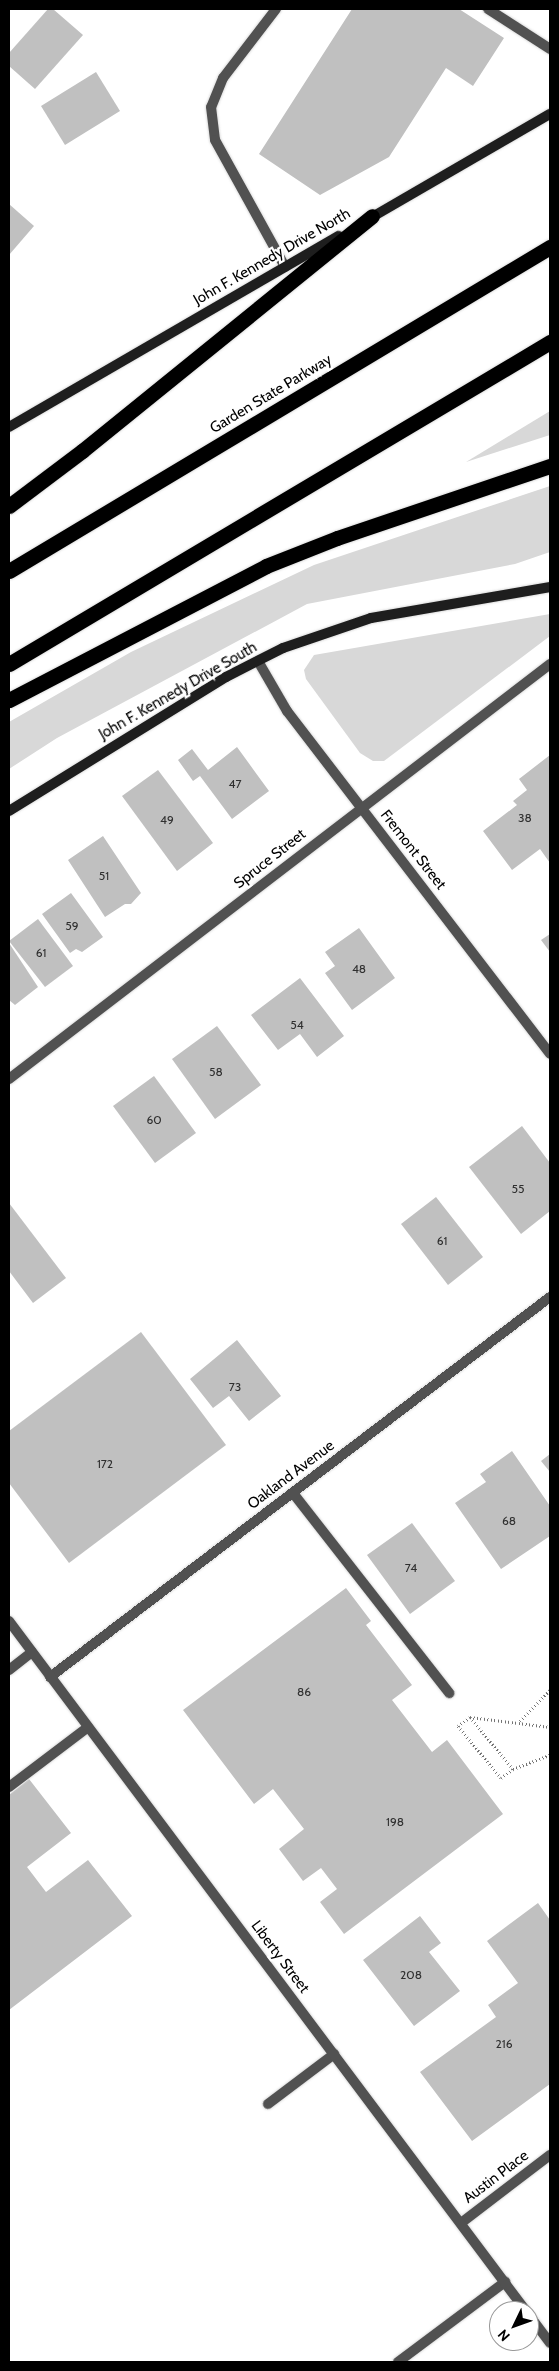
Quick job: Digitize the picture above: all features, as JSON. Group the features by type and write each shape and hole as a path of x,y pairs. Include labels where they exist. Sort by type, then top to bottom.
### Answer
{"highway":[{"path":"9,506 82,451 372,216"},
{"name":"Garden State Parkway","path":"9,571 550,247"},
{"path":"9,664 550,342"},
{"path":"9,700 266,566 337,538 550,466"}],"main road":[{"name":"John F. Kennedy Drive North","path":"9,426 550,114"},
{"name":"John F. Kennedy Drive South","path":"9,811 258,661 311,637 371,618 550,587"}],"street":[{"path":"276,9 223,78 211,107 214,140 285,267"},
{"path":"488,9 550,49"},
{"name":"Fremont Street","path":"258,661 276,695 550,1054"},
{"name":"Spruce Street","path":"9,1079 550,664"},
{"name":"Oakland Avenue","path":"50,1677 550,1297"},
{"path":"293,1493 448,1693"},
{"name":"Liberty Street","path":"9,1621 518,2301"},
{"path":"9,1670 32,1652"},
{"path":"9,1787 88,1727"},
{"path":"268,2104 334,2054"},
{"name":"Austin Place","path":"461,2222 550,2155"},
{"path":"398,2362 504,2282"},
{"path":"539,2328 550,2343"}],"path":[{"path":"519,1722 550,1690"},
{"path":"470,1717 513,1769"},
{"path":"550,1727 470,1717 458,1726 502,1778 513,1769 550,1755"}],"shaded area":[{"path":"550,411 550,435 466,462"},
{"path":"550,486 550,552 515,564 307,604 57,738 9,769 9,722 131,652 314,565"},
{"path":"550,614 550,636 384,761 373,761 360,753 306,679 304,670 314,655"}],"building":[{"path":"48,9 53,9 83,35 35,89 9,66 9,53"},
{"path":"352,9 459,9 504,38 473,86 446,68 389,157 320,195 259,154"},
{"path":"96,72 120,111 65,145 41,106"},
{"path":"9,204 34,226 9,255"},
{"path":"237,747 269,791 232,819 200,776 193,781 178,760 192,749 208,770"},
{"path":"550,755 550,863 540,849 512,870 483,831 517,805 513,801 527,790 519,779"},
{"path":"158,770 213,843 177,871 122,796"},
{"path":"103,836 141,893 131,904 125,904 105,917 68,860"},
{"path":"71,893 103,937 82,952 76,949 70,953 42,914"},
{"path":"38,919 73,966 45,987 9,941"},
{"path":"359,928 395,978 352,1010 325,973 335,966 325,952"},
{"path":"550,934 550,952 541,940"},
{"path":"9,943 38,987 15,1005 9,1000"},
{"path":"300,978 344,1036 317,1057 300,1034 278,1050 251,1015"},
{"path":"217,1026 261,1085 215,1119 172,1059"},
{"path":"154,1076 196,1133 155,1163 113,1106"},
{"path":"522,1126 550,1163 550,1211 521,1234 469,1167"},
{"path":"436,1197 483,1257 448,1285 401,1224"},
{"path":"9,1203 66,1278 33,1303 9,1271"},
{"path":"141,1332 226,1445 69,1563 9,1483 9,1431"},
{"path":"237,1340 281,1396 249,1421 229,1396 213,1408 190,1379"},
{"path":"512,1451 550,1506 550,1536 501,1569 455,1503 486,1482 480,1474"},
{"path":"550,1454 550,1472 541,1461"},
{"path":"412,1523 455,1581 410,1614 367,1555"},
{"path":"346,1588 371,1621 366,1625 412,1685 392,1700 432,1752 447,1740 503,1814 344,1934 320,1902 337,1889 321,1868 303,1881 279,1849 304,1829 273,1789 254,1804 183,1710"},
{"path":"29,1779 71,1833 27,1867 46,1892 88,1860 132,1916 9,2010 9,1795"},
{"path":"538,1903 550,1920 550,2084 472,2141 420,2072 496,2017 488,2005 518,1983 487,1941"},
{"path":"420,1916 441,1943 429,1952 460,1991 414,2026 363,1960"}]}
